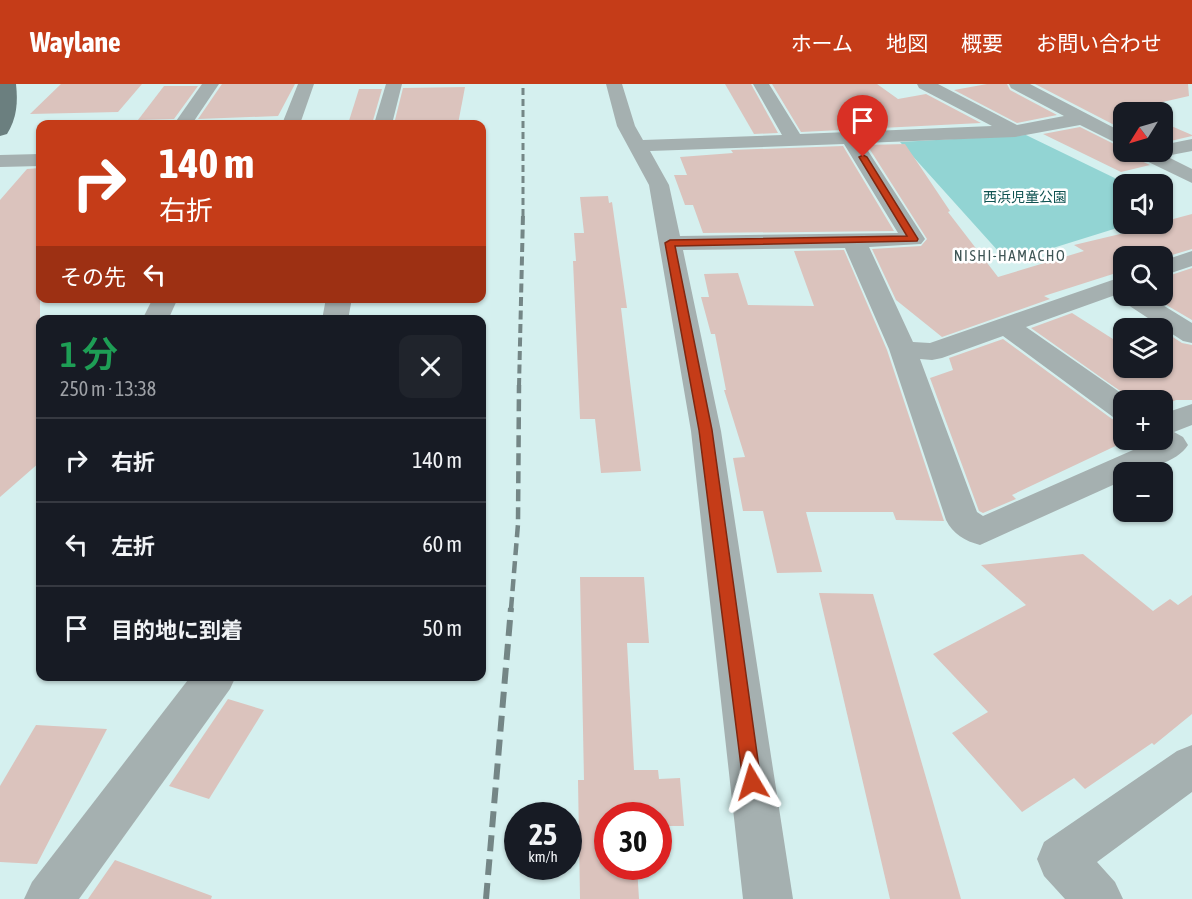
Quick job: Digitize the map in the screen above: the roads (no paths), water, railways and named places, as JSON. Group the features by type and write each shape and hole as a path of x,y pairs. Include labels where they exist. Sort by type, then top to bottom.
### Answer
{"main road":[{"path":"0,130 9,107 9,84"}],"street":[{"path":"186,120 211,84"},
{"path":"292,120 306,84"},
{"path":"384,120 394,84"},
{"path":"614,84 626,126 659,185 706,430 768,899"},
{"path":"761,84 794,139"},
{"path":"925,84 1015,131"},
{"path":"1017,84 1113,135"},
{"path":"638,146 1015,131 1081,119"},
{"path":"670,243 913,239 850,137"},
{"path":"1173,148 1192,145"},
{"path":"0,161 36,160"},
{"path":"1169,162 1192,177"},
{"path":"854,241 903,349 963,520 980,532 1161,450"},
{"path":"1173,265 1192,258"},
{"path":"903,349 932,352 1113,292"},
{"path":"1148,306 1192,335"},
{"path":"1007,326 1113,402"},
{"path":"1173,421 1192,414"},
{"path":"49,899 212,681"},
{"path":"1098,899 1061,859 1192,766"}],"railway":[{"path":"523,84 523,214"},
{"path":"519,387 523,214"},
{"path":"511,609 518,524 519,385"},
{"path":"486,899 511,608"}],"district":[{"name":"NISHI-HAMACHO","path":"1010,255"}],"park label":[{"name":"西浜児童公園","path":"1025,197"}]}
